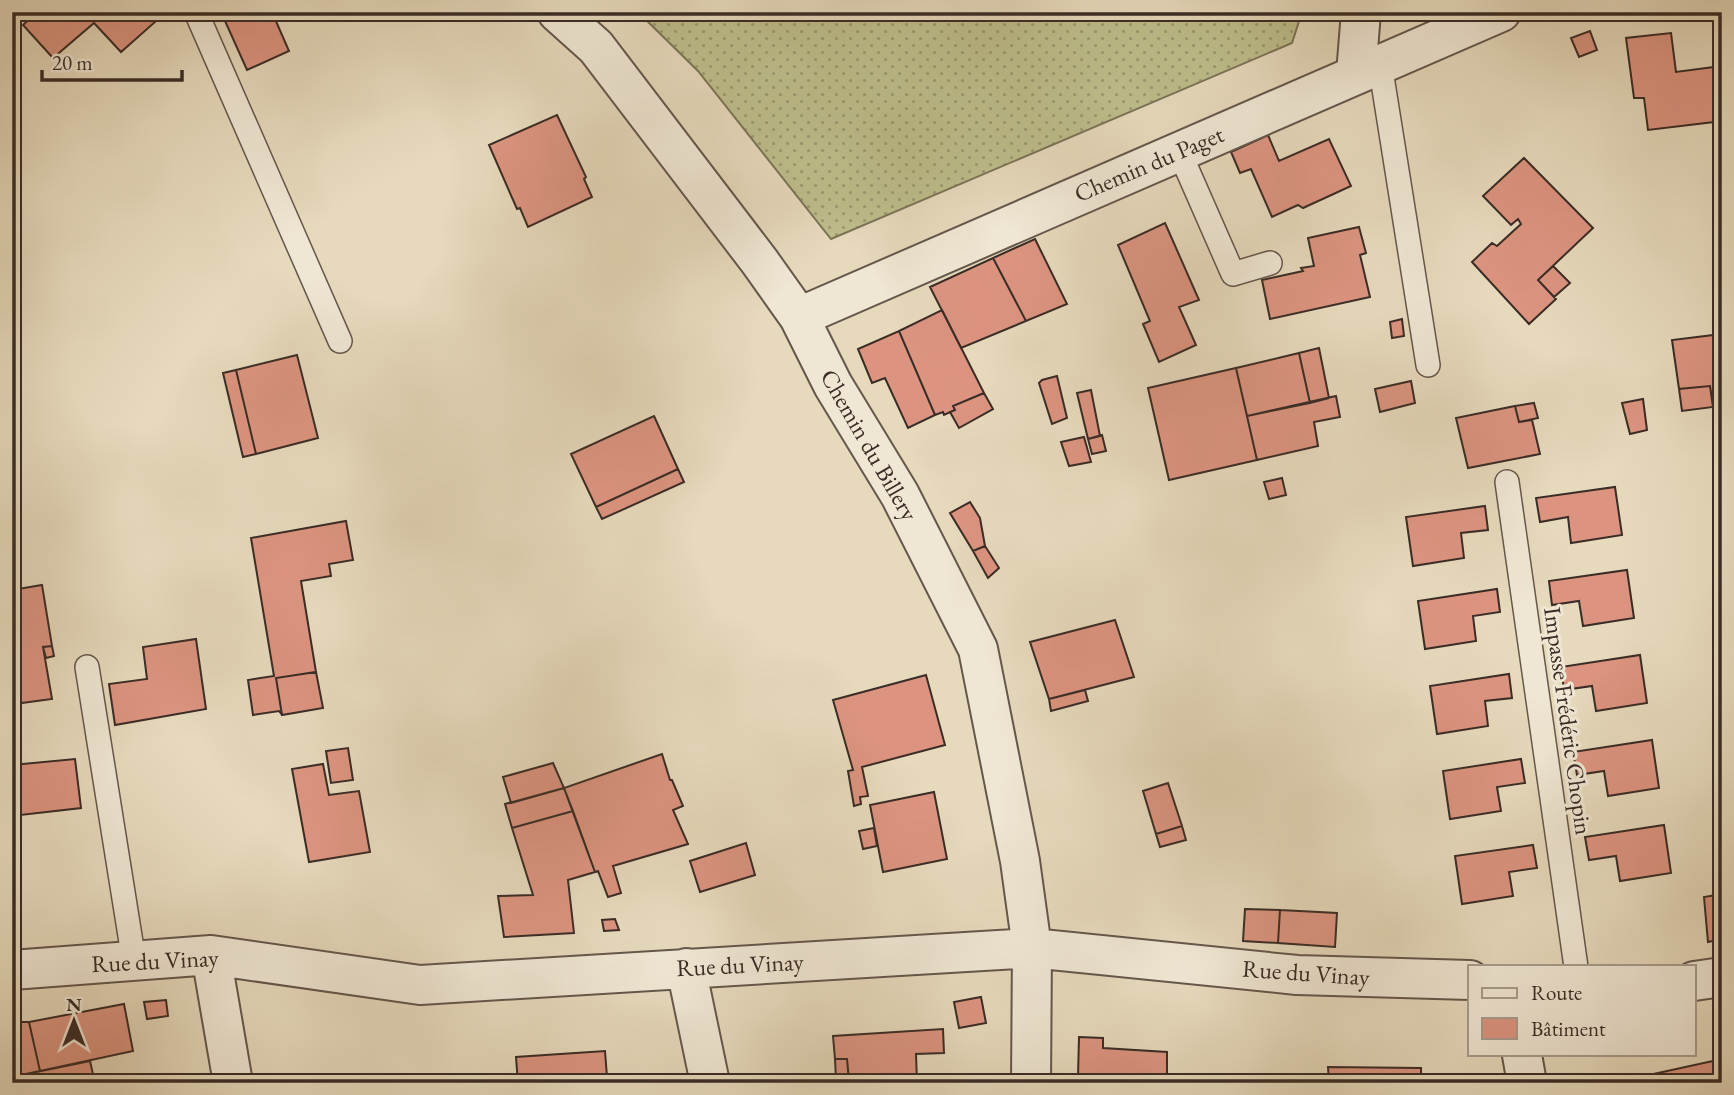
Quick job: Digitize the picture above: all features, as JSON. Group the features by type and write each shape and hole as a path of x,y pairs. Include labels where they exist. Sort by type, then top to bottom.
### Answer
{"street":[{"name":"Chemin du Billery","path":"557,12 596,47 799,317 833,385 900,495 978,649 1020,861 1032,948 1031,1083"},
{"path":"1361,12 1368,69"},
{"name":"Chemin du Paget","path":"799,317 1501,12"},
{"name":"Rue du Vinay","path":"12,970 211,955 420,985 1032,948 1297,975 1468,980"},
{"path":"211,955 233,1083"},
{"path":"687,968 710,1083"},
{"path":"1696,981 1722,976"},
{"path":"1522,1056 1527,1083"}],"lane":[{"path":"196,12 340,341"},
{"path":"1368,69 1428,365"},
{"path":"1179,151 1233,274 1270,262"},
{"name":"Impasse Frédéric Chopin","path":"1507,482 1576,965"},
{"path":"87,667 134,961"}],"green space":[{"path":"638,12 1302,12 1292,43 831,239 698,71"}],"building":[{"path":"37,12 147,12 155,22 121,52 94,23 53,58 23,25"},
{"path":"221,12 272,12 289,51 247,70"},
{"path":"1590,31 1597,50 1579,57 1571,38"},
{"path":"1671,33 1676,72 1722,66 1722,121 1648,130 1644,98 1634,98 1626,38"},
{"path":"557,115 586,177 584,179 592,197 528,227 520,208 517,209 489,145"},
{"path":"1268,135 1279,161 1329,139 1351,186 1303,208 1298,205 1272,217 1251,169 1240,173 1231,152"},
{"path":"1524,158 1593,228 1538,280 1556,299 1529,324 1472,262 1492,243 1497,246 1521,224 1518,219 1511,225 1483,196"},
{"path":"1165,223 1199,300 1179,307 1196,345 1159,362 1143,324 1150,321 1118,245"},
{"path":"1359,227 1366,253 1360,255 1370,297 1270,319 1262,280 1314,266 1308,238"},
{"path":"1035,239 1067,304 1026,321 993,258"},
{"path":"993,258 1026,321 961,348 930,287"},
{"path":"1553,266 1570,283 1554,297 1538,280"},
{"path":"942,310 984,393 953,406 955,410 944,415 943,412 935,415 899,331"},
{"path":"1402,319 1404,336 1392,338 1390,322"},
{"path":"899,331 935,415 908,428 885,378 872,383 858,349"},
{"path":"1722,334 1722,406 1713,407 1710,386 1679,389 1672,340"},
{"path":"1319,348 1329,398 1310,403 1299,353"},
{"path":"1299,353 1310,403 1247,416 1236,368"},
{"path":"297,355 318,438 256,454 236,370"},
{"path":"1236,368 1257,460 1169,480 1148,388"},
{"path":"236,370 256,454 243,457 223,373"},
{"path":"1057,376 1067,418 1052,424 1039,383"},
{"path":"1411,381 1415,403 1380,412 1375,389"},
{"path":"1710,386 1713,407 1682,411 1679,389"},
{"path":"1091,390 1100,436 1088,439 1077,393"},
{"path":"984,393 993,409 959,428 950,412 955,410 953,406"},
{"path":"1336,396 1340,417 1314,422 1318,446 1257,460 1247,416"},
{"path":"1643,399 1647,430 1630,434 1622,403"},
{"path":"1534,403 1538,418 1519,422 1515,406"},
{"path":"1515,406 1519,422 1532,420 1540,454 1468,468 1456,418"},
{"path":"654,416 678,469 596,507 571,454"},
{"path":"1102,435 1106,451 1092,454 1088,439"},
{"path":"1084,437 1091,462 1069,466 1061,442"},
{"path":"678,469 684,482 602,519 596,507"},
{"path":"1282,478 1286,495 1269,499 1264,482"},
{"path":"1615,487 1622,535 1571,543 1568,517 1540,522 1536,498"},
{"path":"970,502 980,518 985,546 973,551 950,513"},
{"path":"1485,506 1488,530 1461,533 1464,558 1413,566 1406,517"},
{"path":"346,521 353,560 329,564 331,576 301,581 316,672 276,678 282,715 279,711 253,715 248,680 274,676 251,538"},
{"path":"985,546 999,568 988,578 973,551"},
{"path":"1627,570 1634,618 1583,626 1579,601 1552,605 1549,581"},
{"path":"42,585 52,646 43,647 52,699 14,704 12,590"},
{"path":"1497,589 1500,612 1473,616 1476,641 1425,649 1418,601"},
{"path":"1115,620 1134,677 1049,699 1030,642"},
{"path":"196,639 206,709 115,725 109,684 147,679 143,647"},
{"path":"52,646 54,656 46,658 43,647"},
{"path":"1640,655 1647,703 1596,711 1592,686 1564,690 1561,667"},
{"path":"316,672 323,708 282,715 276,678"},
{"path":"1509,674 1512,698 1485,701 1488,726 1437,734 1430,686"},
{"path":"926,675 945,745 862,767 868,796 860,797 861,804 854,806 848,771 853,770 833,700"},
{"path":"1085,690 1088,701 1051,711 1049,699"},
{"path":"1652,740 1659,788 1608,796 1604,771 1577,775 1573,752"},
{"path":"348,748 353,780 331,783 326,751"},
{"path":"662,754 670,780 683,806 673,810 688,844 613,866 621,893 608,897 598,871 595,872 564,788"},
{"path":"75,759 81,808 12,816 12,765"},
{"path":"1521,759 1525,783 1497,787 1501,811 1450,819 1443,771"},
{"path":"553,763 564,788 511,803 503,777"},
{"path":"323,764 329,795 359,791 370,852 309,862 292,769"},
{"path":"1168,783 1182,826 1156,834 1143,791"},
{"path":"564,788 573,811 512,828 505,804"},
{"path":"934,792 947,859 883,872 870,805"},
{"path":"573,811 595,872 568,880 574,933 504,937 498,896 533,895 512,828"},
{"path":"1664,825 1671,873 1620,881 1616,856 1589,860 1585,837"},
{"path":"1182,826 1186,840 1160,847 1156,834"},
{"path":"874,828 877,846 863,849 859,831"},
{"path":"746,843 755,875 700,892 690,861"},
{"path":"1533,845 1537,868 1509,872 1513,896 1462,904 1455,856"},
{"path":"1722,894 1722,939 1708,942 1704,897"},
{"path":"1245,909 1280,910 1278,943 1243,941"},
{"path":"1280,910 1337,913 1335,947 1278,943"},
{"path":"615,919 619,930 604,931 602,920"},
{"path":"981,997 986,1023 959,1028 954,1002"},
{"path":"166,1000 168,1016 147,1019 144,1002"},
{"path":"124,1004 133,1051 40,1071 29,1022"},
{"path":"12,1022 29,1022 40,1071 12,1077"},
{"path":"943,1029 944,1053 916,1054 917,1083 849,1083 847,1059 835,1059 833,1036"},
{"path":"1079,1037 1103,1038 1103,1048 1167,1052 1167,1074 1175,1074 1174,1083 1107,1083 1107,1075 1103,1075 1103,1078 1078,1077"},
{"path":"605,1051 607,1077 587,1079 587,1083 518,1083 516,1057"},
{"path":"835,1059 847,1059 849,1079 836,1080"},
{"path":"1722,1059 1722,1083 1636,1083 1635,1078"},
{"path":"90,1061 95,1083 12,1083 12,1077"},
{"path":"1328,1067 1421,1068 1421,1083 1329,1083"},
{"path":"607,1077 608,1083 587,1083 587,1079"}]}
